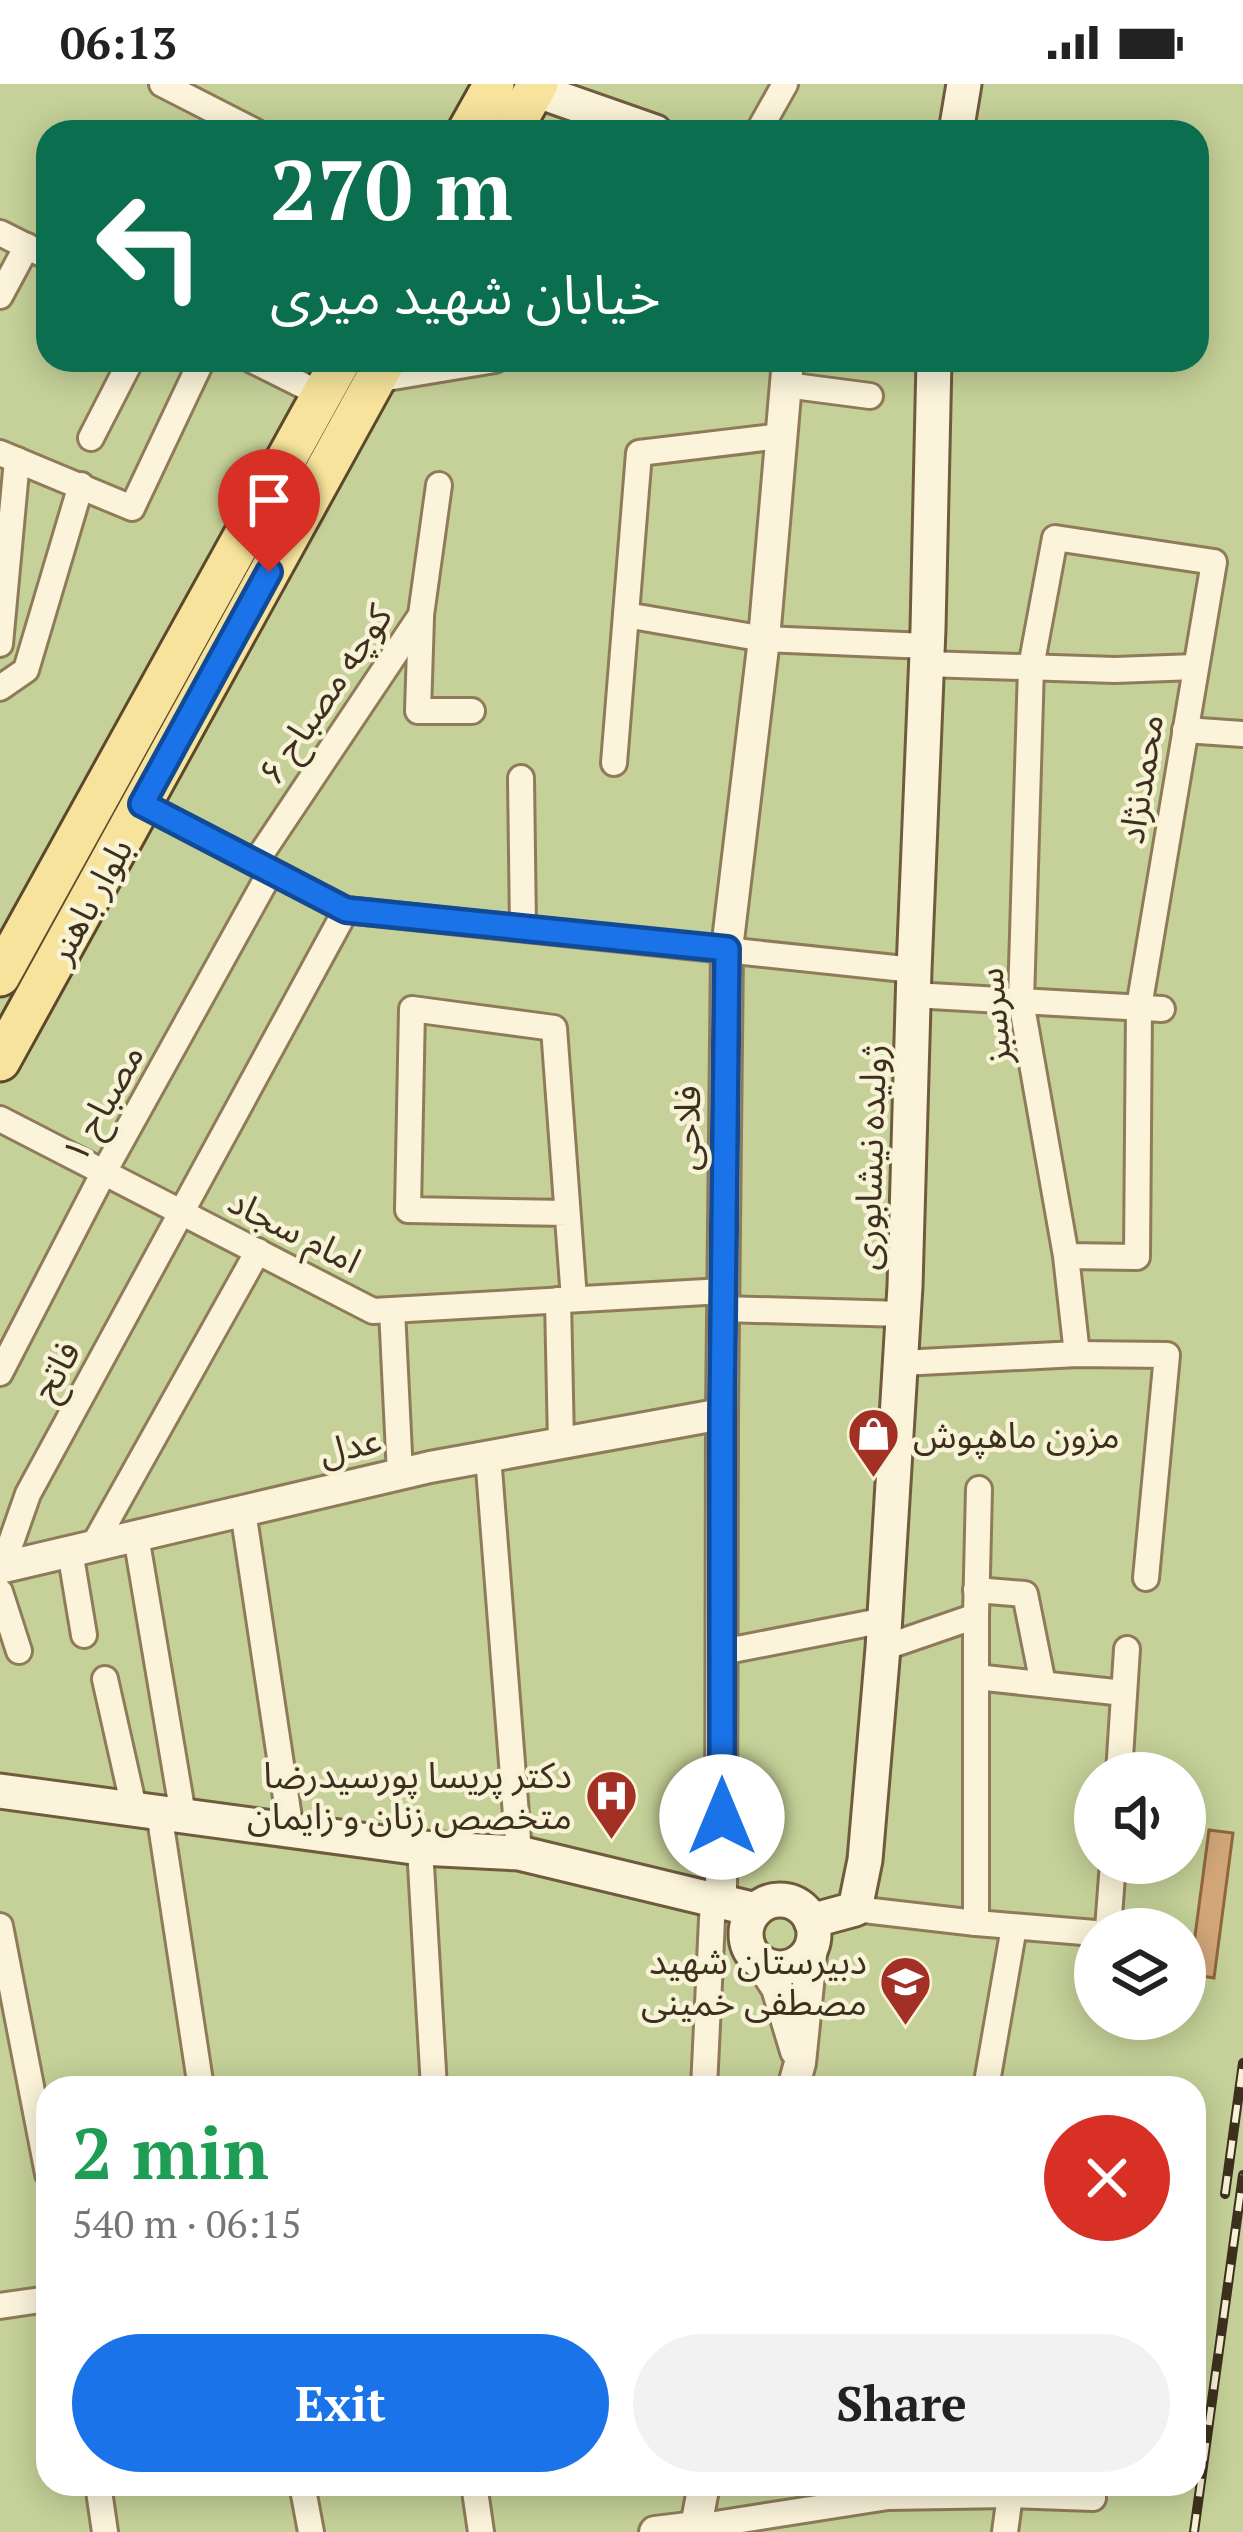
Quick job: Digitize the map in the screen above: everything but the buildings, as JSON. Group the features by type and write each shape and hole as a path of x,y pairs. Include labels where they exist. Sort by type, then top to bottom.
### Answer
{"main road":[{"path":"474,120 494,84"},
{"path":"958,120 964,84"},
{"path":"518,120 536,87 623,120"},
{"name":"بلوار باهنر","path":"0,976 322,395 359,372"},
{"name":"بلوار باهنر","path":"0,1061 142,804 364,372"},
{"name":"ژولیده نیشابوری","path":"856,1909 865,1860 884,1634 901,1363 934,372"},
{"path":"0,1791 420,1848 519,1853 756,1910"},
{"path":"786,1900 806,1911 812,1933 808,1955 791,1967 770,1967 760,1963 747,1943 746,1931 756,1910 786,1900"},
{"path":"812,1933 856,1909"}],"street":[{"path":"162,84 232,120"},
{"path":"764,120 784,84"},
{"path":"0,233 36,251"},
{"path":"0,296 36,252"},
{"path":"91,438 125,372"},
{"path":"0,644 9,457 132,508 196,372"},
{"path":"276,372 322,395"},
{"path":"787,373 870,396"},
{"name":"فلاحی","path":"717,1899 727,949 764,639 787,373"},
{"path":"614,763 639,453 781,436"},
{"path":"0,688 26,670 81,485"},
{"name":"کوچه مصباح ۶","path":"263,867 421,615 439,485"},
{"name":"سرسبز","path":"1077,1354 1066,1256 1021,1000 1031,667 1055,538 1214,562"},
{"name":"محمدنژاد","path":"1066,1256 1138,1257 1150,1008 1185,730 1214,562"},
{"path":"421,615 418,711 472,711"},
{"path":"626,615 764,639 1031,667 1195,667"},
{"path":"1185,730 1243,734"},
{"path":"521,778 523,928"},
{"path":"142,804 346,910 727,949 1021,1000 1150,1008"},
{"name":"مصباح ۱","path":"0,1373 263,867"},
{"name":"فاتح","path":"1,1576 28,1494 346,910"},
{"path":"561,1443 567,1213 554,1028 412,1009 408,1210 567,1213"},
{"name":"امام سجاد","path":"0,1119 373,1311 566,1300 723,1300 903,1315"},
{"path":"84,1635 82,1549 258,1251"},
{"path":"392,1310 400,1474"},
{"path":"901,1363 1077,1354 1167,1355 1146,1578"},
{"name":"عدل","path":"1,1576 82,1549 400,1474 722,1414"},
{"path":"488,1456 519,1853"},
{"path":"976,1923 979,1489"},
{"path":"244,1510 291,1832"},
{"path":"136,1536 159,1812 199,2076"},
{"path":"1,1576 19,1651"},
{"path":"976,1590 1025,1594 1043,1684"},
{"path":"722,1652 884,1634 976,1616"},
{"path":"1120,1752 1127,1649"},
{"path":"976,1676 1124,1693"},
{"path":"105,1679 159,1812"},
{"path":"420,1848 433,2076"},
{"path":"705,2076 717,1899"},
{"path":"856,1909 1074,1931"},
{"path":"0,1926 36,2112"},
{"path":"988,2076 1014,1927"},
{"path":"796,2076 812,1933"},
{"path":"760,1963 777,1988 796,2076"},
{"path":"0,2306 36,2301"},
{"path":"100,2496 105,2532"},
{"path":"304,2496 311,2532"},
{"path":"476,2496 481,2532"},
{"path":"695,2530 702,2496"},
{"path":"655,2532 695,2530 888,2497 949,2496"},
{"path":"1005,2532 1010,2496"},
{"path":"1038,2496 1093,2498"}],"green space":[{"path":"0,84 1243,84 1243,2532 0,2532"}],"railway":[{"path":"1225,2194 1243,2063"},
{"path":"1206,2445 1243,2175"},
{"path":"1194,2532 1199,2496"}],"place":[{"name":"مزون ماهپوش","path":"874,1480"},
{"name":"دکتر پریسا پورسیدرضا متخصص زنان و زایمان","path":"611,1841"},
{"name":"دبیرستان شهید مصطفی خمینی","path":"906,2027"}],"route":[{"path":"269,572 142,804 346,910 727,949 722,1817"}]}
